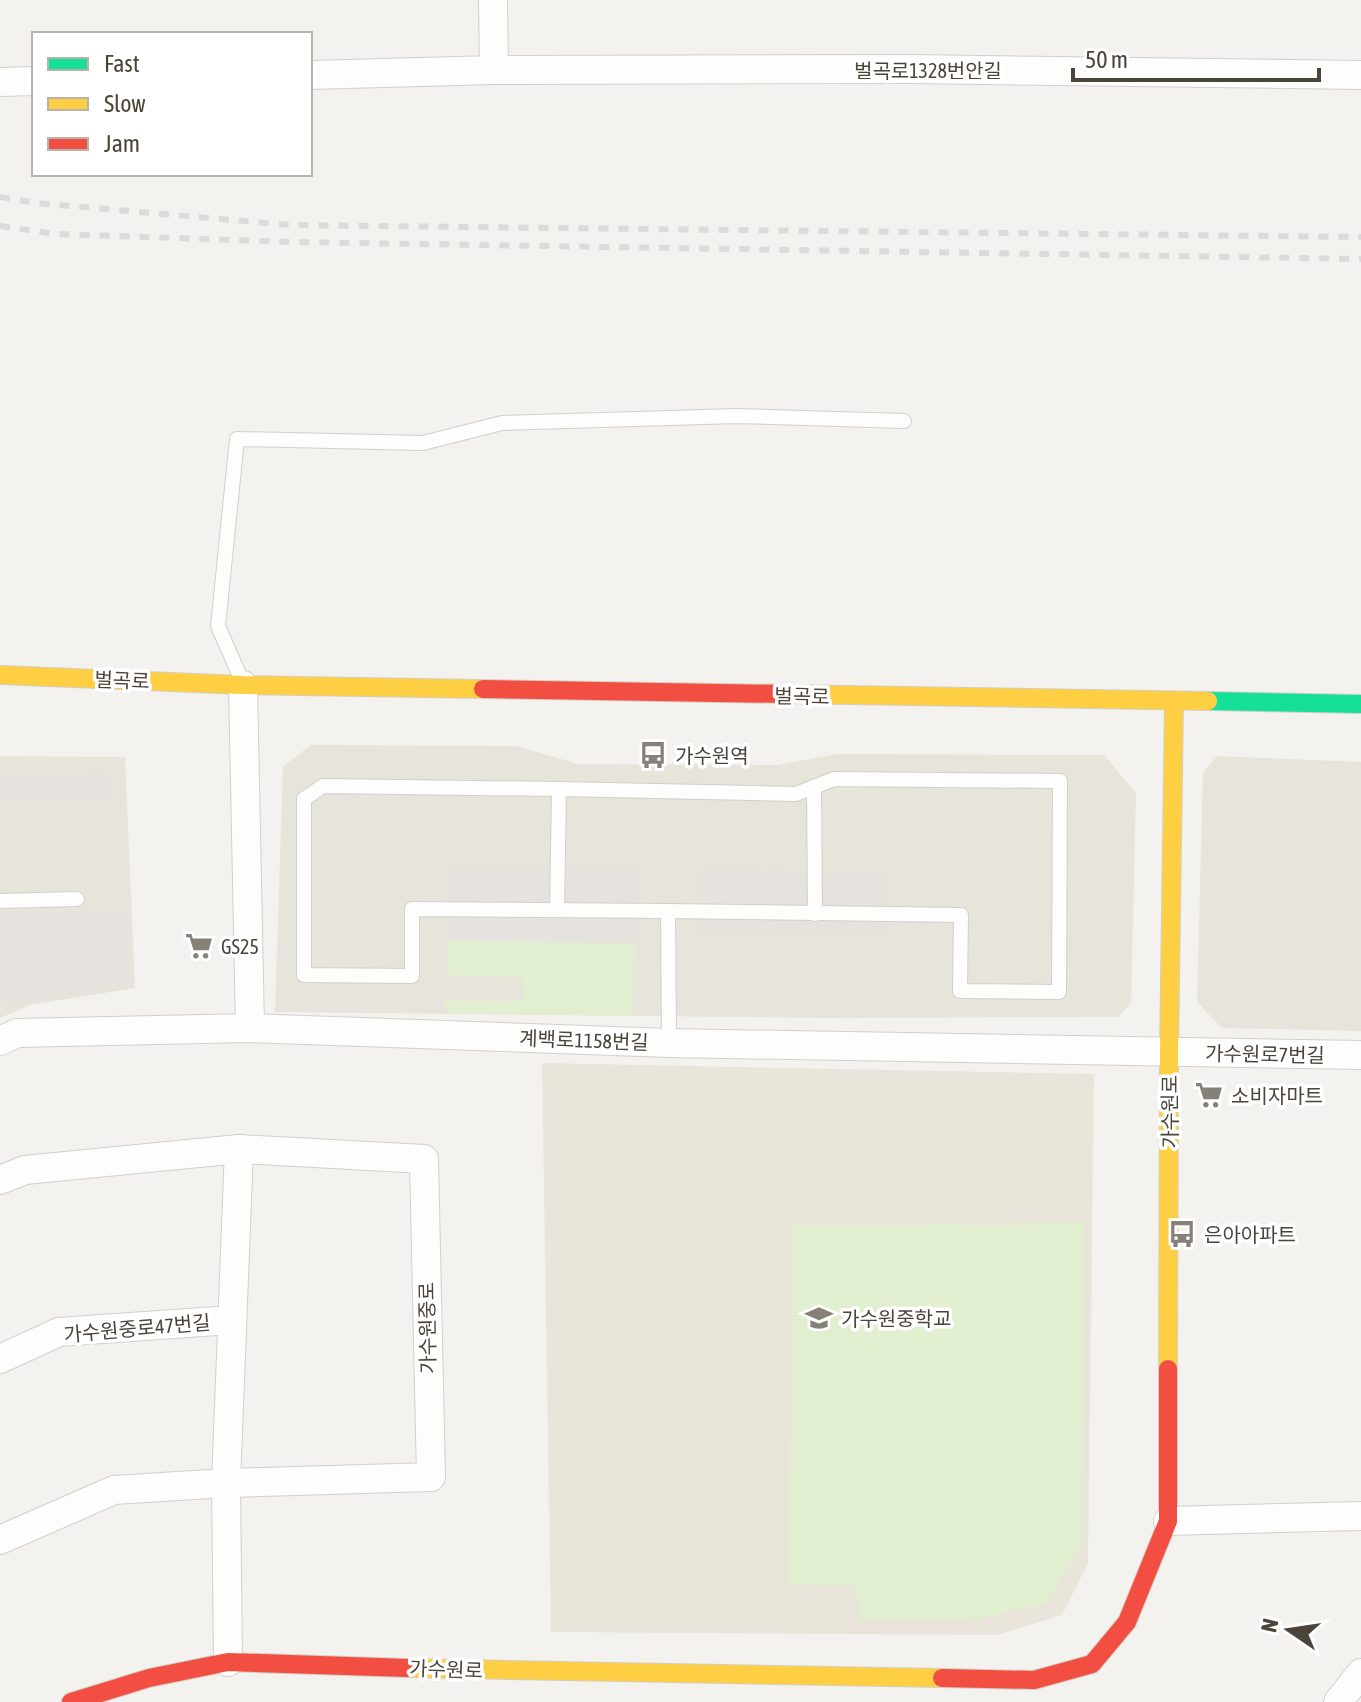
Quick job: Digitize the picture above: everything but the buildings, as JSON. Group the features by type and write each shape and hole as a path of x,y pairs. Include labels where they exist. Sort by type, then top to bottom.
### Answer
{"street":[{"path":"493,0 494,70"},
{"name":"벌곡로1328번안길","path":"312,75 494,70 912,69 1361,75"},
{"path":"0,82 32,81"},
{"name":"벌곡로","path":"0,675 243,685 1361,704"},
{"path":"243,685 250,1028"},
{"name":"가수원로","path":"71,1702 186,1669 228,1662 512,1671 826,1688 1034,1680 1092,1664 1127,1622 1168,1521 1169,1053 1174,702"},
{"name":"계백로1158번길","path":"0,1041 17,1033 250,1028 669,1043 1169,1053"},
{"name":"가수원로7번길","path":"1169,1053 1361,1055"},
{"path":"228,1662 226,1483 239,1149"},
{"name":"가수원중로","path":"0,1180 25,1170 239,1149 424,1159 431,1477 226,1483"},
{"name":"가수원중로47번길","path":"0,1359 59,1332 231,1320"},
{"path":"0,1540 114,1490 226,1483"},
{"path":"1168,1521 1361,1516"},
{"path":"1338,1702 1361,1673"}],"lane":[{"path":"243,685 218,626 237,439 423,443 502,423 737,416 904,421"},
{"path":"834,779 1060,781 1059,992 960,991 961,915 412,909 412,976 304,975 304,799 323,786 559,789 796,794 834,779"},
{"path":"814,787 815,914"},
{"path":"557,910 559,789"},
{"path":"0,901 77,899"},
{"path":"668,911 669,1043"}],"shaded area":[{"path":"311,745 516,746 578,764 777,765 837,754 1104,755 1136,793 1131,1003 1118,1017 831,1018 275,1012 283,766"},
{"path":"0,756 125,757 135,988 30,1005 0,1018"},
{"path":"1217,756 1361,762 1361,1031 1222,1028 1197,1002 1203,773"},
{"path":"109,774 111,801 0,801 0,776"},
{"path":"450,869 641,870 640,940 449,939"},
{"path":"700,870 889,871 888,934 699,933"},
{"path":"0,911 125,912 129,983 25,1003 0,1000"},
{"name":"가수원중학교","path":"542,1063 1094,1074 1088,1563 1062,1615 997,1635 551,1632"}],"green space":[{"path":"448,941 634,944 632,1016 446,1013 446,1000 522,1001 522,977 448,976"},
{"path":"1085,1222 1082,1544 1046,1604 973,1620 861,1620 856,1586 787,1584 793,1226"}],"railway":[{"path":"0,197 36,203 290,225 1361,237"},
{"path":"0,226 55,234 291,242 1361,259"}],"traffic: fast":[{"path":"1208,701 1361,704"}],"traffic: slow":[{"path":"0,675 243,685 483,689"},
{"path":"785,694 1208,701"},
{"path":"1168,1369 1174,702"},
{"path":"407,1668 942,1678"}],"traffic: jam":[{"path":"483,689 785,694"},
{"path":"942,1678 1034,1680 1092,1664 1127,1622 1168,1521 1168,1369"},
{"path":"71,1702 149,1678 228,1662 407,1668"}],"place":[{"name":"가수원역","path":"653,755"},
{"name":"GS25","path":"199,946"},
{"name":"소비자마트","path":"1209,1095"},
{"name":"은아아파트","path":"1182,1234"},
{"name":"가수원중학교","path":"819,1318"}]}
